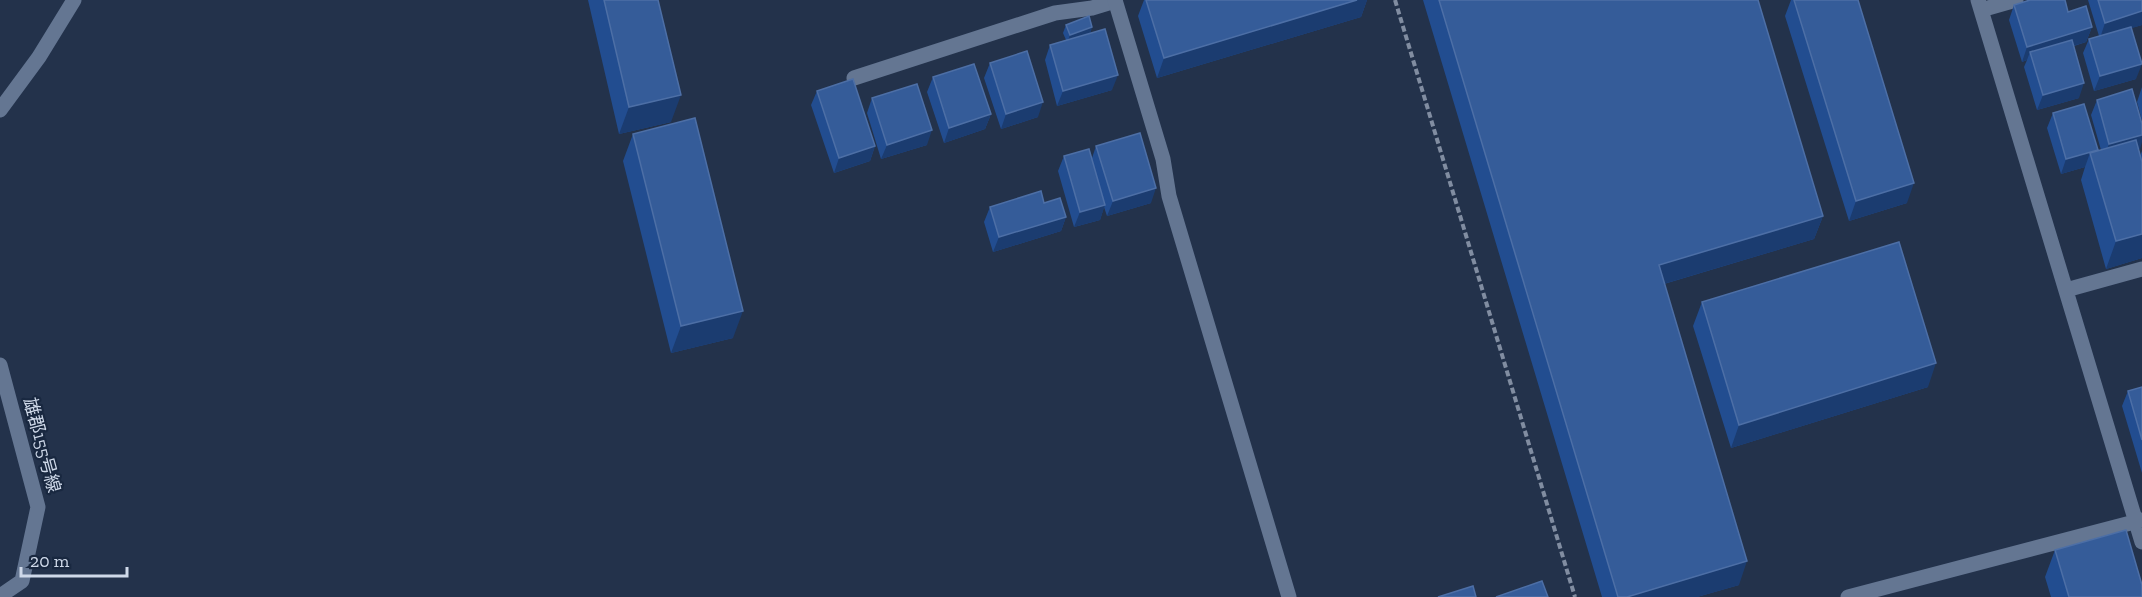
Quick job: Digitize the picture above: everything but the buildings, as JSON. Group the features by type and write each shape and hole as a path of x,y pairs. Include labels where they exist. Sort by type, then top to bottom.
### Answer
{"street":[{"path":"0,110 39,57 74,0"},
{"path":"2016,0 1980,5 2139,521 2142,542"},
{"path":"854,78 1055,13 1092,8 1115,1 1162,159 1173,208 1290,597"},
{"path":"2066,290 2142,269"},
{"name":"雄郡155号線","path":"0,365 38,507 22,581 0,596"},
{"path":"1848,597 1871,594 2139,521"}],"path":[{"path":"1395,0 1575,597"}]}
